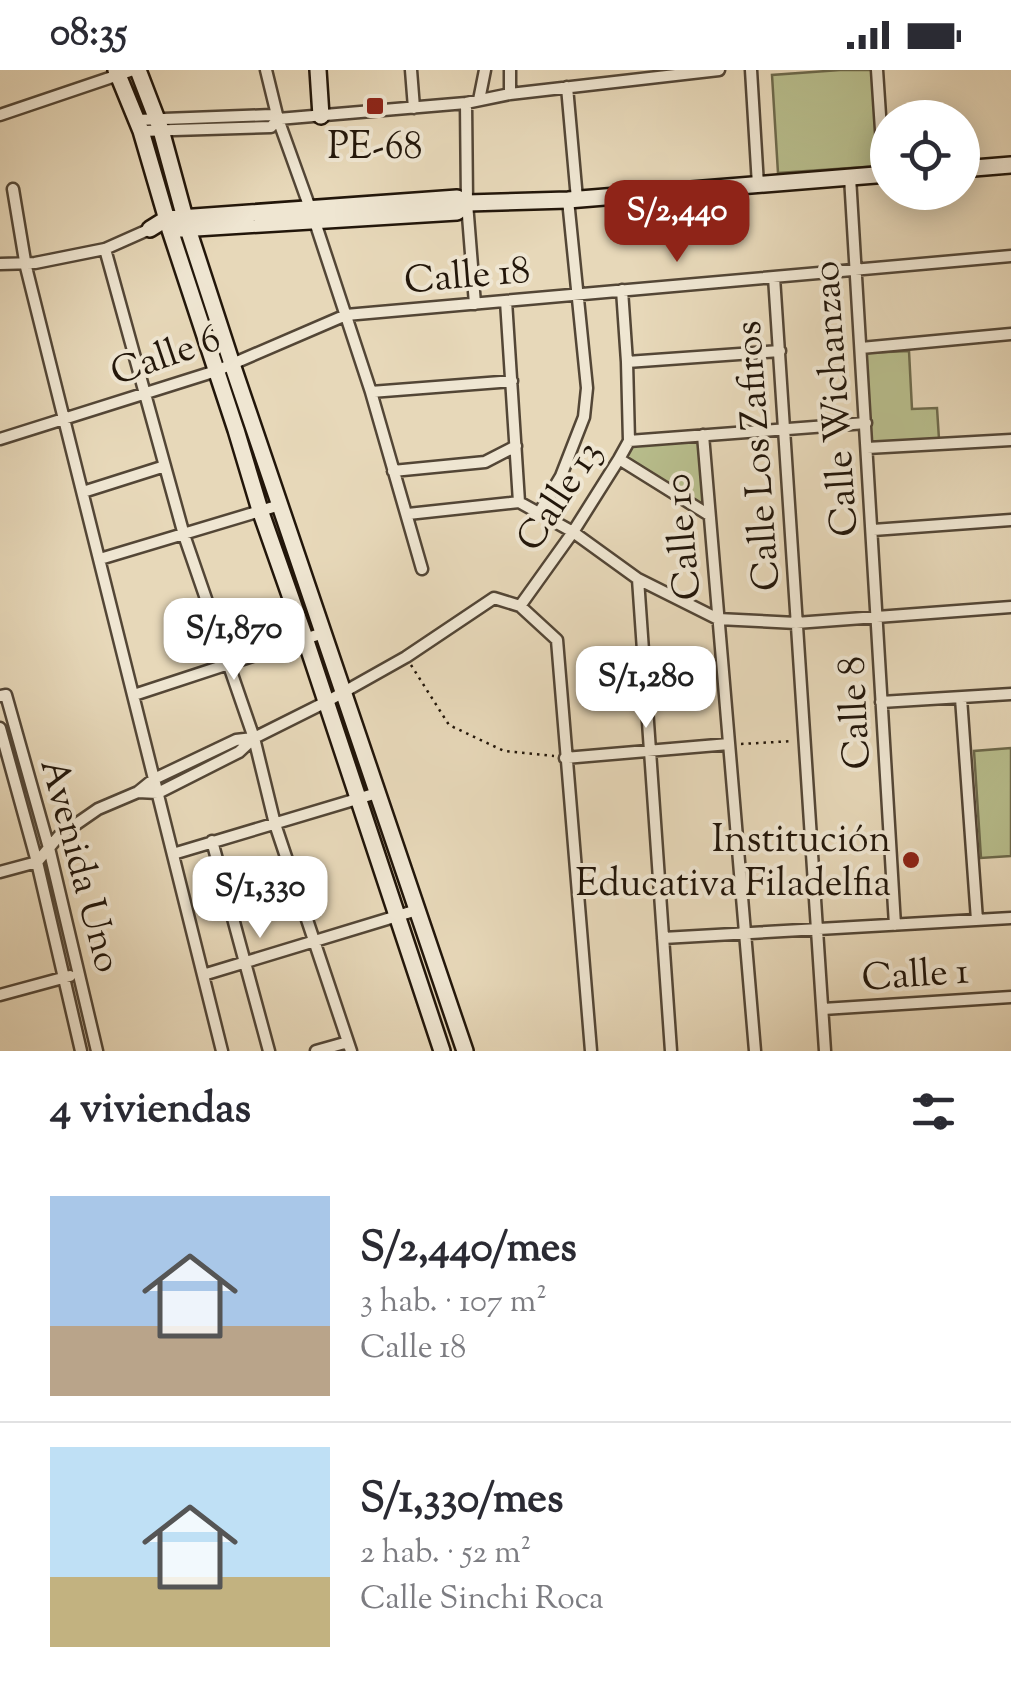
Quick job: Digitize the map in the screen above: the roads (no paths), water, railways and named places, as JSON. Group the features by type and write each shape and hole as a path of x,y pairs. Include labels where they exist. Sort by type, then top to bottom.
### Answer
{"street":[{"path":"266,70 278,119 371,392 422,568"},
{"path":"318,70 320,116"},
{"path":"412,70 414,108"},
{"path":"479,100 485,70"},
{"path":"510,70 510,94"},
{"path":"139,126 271,126 278,119 466,103 510,94 719,70"},
{"path":"750,70 758,184"},
{"path":"877,70 880,100"},
{"path":"0,115 126,71"},
{"path":"126,71 159,125 232,364 465,1051"},
{"path":"126,71 168,225 442,1051"},
{"path":"539,513 561,476 584,417 587,388 577,294 567,88"},
{"path":"466,103 475,304"},
{"path":"980,167 1011,165"},
{"path":"0,264 105,249 150,229 186,223 313,215 457,198 468,203 573,199 870,176"},
{"name":"Calle Wichanzao","path":"850,178 878,617"},
{"path":"12,189 26,263 222,1051"},
{"path":"105,249 184,535 254,738 275,824 349,1046 316,1051"},
{"name":"Calle 18","path":"346,315 1011,256"},
{"name":"Calle Los Zafiros","path":"774,277 825,1051"},
{"name":"Calle 13","path":"520,606 573,532 628,441 622,290"},
{"path":"506,301 519,502"},
{"name":"Calle 6","path":"0,439 216,371 346,315"},
{"path":"861,348 1011,334"},
{"path":"627,362 780,351"},
{"path":"371,392 512,381"},
{"path":"628,441 866,423"},
{"name":"Calle 10","path":"702,435 756,1051"},
{"path":"868,448 1011,440"},
{"path":"392,471 484,462 516,446"},
{"path":"620,460 710,514"},
{"path":"83,492 165,466"},
{"path":"408,514 519,502 573,532 638,579 718,619 796,623 1011,607"},
{"path":"100,558 280,505"},
{"path":"873,530 1011,520"},
{"path":"638,579 670,1051"},
{"path":"138,792 158,792 239,752 254,738 406,657 494,598 520,606 557,640 591,1051"},
{"name":"Calle 8","path":"878,617 895,925"},
{"path":"134,695 323,633"},
{"path":"882,702 1011,694"},
{"name":"Avenida Uno","path":"3,696 48,848 97,1051"},
{"path":"962,698 977,920"},
{"name":"Avenida Uno","path":"0,728 80,1051"},
{"path":"0,872 36,862 59,836 98,809 138,792 154,779 236,740 254,738"},
{"path":"566,758 729,744"},
{"path":"173,854 377,793"},
{"path":"212,841 269,1051"},
{"path":"203,975 417,910"},
{"path":"663,938 1011,918"},
{"path":"0,995 80,972"},
{"name":"Calle 1","path":"823,1009 1011,996"}],"place":[{"name":"PE-68","path":"375,106"},
{"name":"Institución Educativa Filadelfia","path":"911,860"}]}
